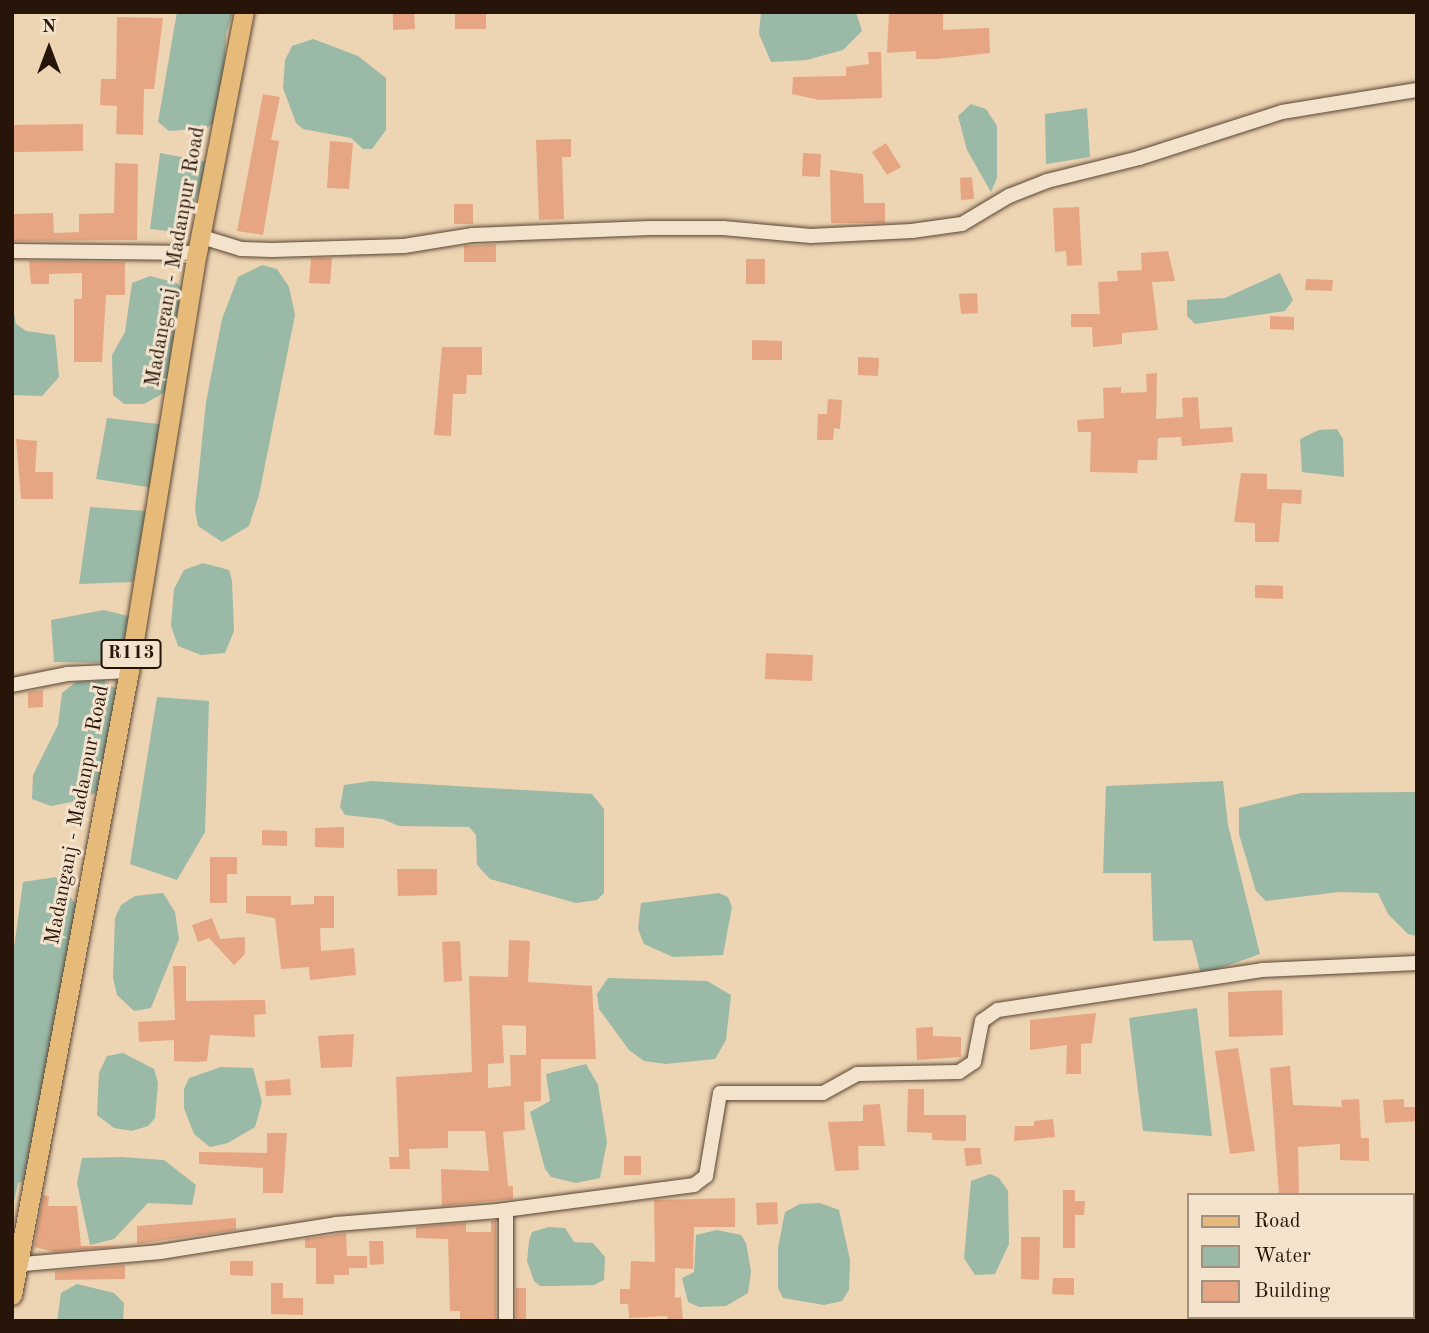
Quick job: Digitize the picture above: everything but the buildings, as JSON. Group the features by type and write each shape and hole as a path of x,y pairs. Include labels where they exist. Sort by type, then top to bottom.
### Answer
{"main road":[{"name":"Madanganj - Madanpur Road","path":"12,1295 15,1265 128,671 199,245 244,12"}],"street":[{"path":"12,251 199,245 272,250 404,246 473,234 650,228 723,228 811,236 900,232 962,224 1009,195 1047,181 1139,158 1282,112 1417,90"},
{"path":"12,685 55,676 128,671"},
{"path":"15,1265 184,1249 404,1216 506,1210 694,1185 706,1176 720,1093 823,1093 857,1074 959,1072 974,1062 982,1021 998,1010 1262,970 1417,963"},
{"path":"506,1210 506,1321"}],"water":[{"path":"177,12 233,12 226,34 223,90 215,122 207,128 169,131 158,122"},
{"path":"761,12 856,12 862,31 843,50 807,60 771,62 759,34"},
{"path":"313,39 358,56 386,78 386,130 372,149 363,149 351,138 303,129 296,123 283,88 285,60 292,46"},
{"path":"971,104 986,109 997,126 997,178 991,192 967,150 958,116"},
{"path":"1087,108 1090,157 1046,164 1045,114"},
{"path":"160,153 208,162 185,233 150,229"},
{"path":"262,265 277,269 289,287 295,315 259,495 249,526 222,542 198,526 195,509 206,402 222,319 238,277"},
{"path":"1280,273 1293,300 1285,311 1195,324 1187,316 1187,300 1225,298"},
{"path":"150,276 177,283 185,291 169,390 144,404 124,404 113,395 112,355 125,332 132,283"},
{"path":"12,302 16,324 26,331 55,335 59,377 42,396 12,395"},
{"path":"107,418 159,424 154,488 96,479"},
{"path":"1337,429 1343,439 1344,477 1302,472 1300,439 1319,430"},
{"path":"90,507 146,511 133,582 79,584"},
{"path":"203,563 229,570 232,581 234,631 225,653 201,655 178,646 171,626 174,589 184,570"},
{"path":"104,610 132,617 122,663 54,662 51,620"},
{"path":"104,680 117,690 99,791 81,800 51,806 32,799 33,775 58,725 62,693 76,682"},
{"path":"157,697 209,701 205,832 177,880 130,864"},
{"path":"372,781 592,794 604,809 604,893 597,900 576,903 490,879 477,865 476,835 469,827 399,826 382,819 345,815 340,807 344,785"},
{"path":"1223,781 1228,825 1260,954 1201,975 1192,940 1153,941 1151,873 1103,873 1106,786"},
{"path":"1417,792 1417,936 1408,934 1388,914 1378,893 1339,892 1266,901 1256,891 1239,834 1239,808 1301,793"},
{"path":"56,877 77,906 30,1179 18,1183 12,1211 12,962 23,882"},
{"path":"163,893 175,912 179,939 151,1008 134,1011 117,995 113,978 115,918 121,905 135,896"},
{"path":"719,893 728,897 732,907 723,955 673,957 644,944 638,929 641,903"},
{"path":"608,978 707,981 731,995 726,1040 715,1059 666,1064 644,1061 629,1050 599,1009 597,994"},
{"path":"1197,1008 1212,1136 1143,1131 1129,1018"},
{"path":"123,1053 154,1069 158,1083 155,1118 148,1126 132,1131 114,1128 97,1115 99,1073 107,1056"},
{"path":"586,1064 598,1085 607,1142 600,1178 576,1183 551,1177 545,1169 530,1112 550,1101 546,1074"},
{"path":"221,1067 253,1068 262,1102 255,1127 228,1143 210,1147 194,1134 184,1108 184,1089 189,1078"},
{"path":"82,1158 164,1160 196,1185 192,1205 148,1203 114,1239 90,1245 77,1183"},
{"path":"990,1174 999,1178 1008,1191 1009,1244 995,1274 975,1275 964,1258 971,1181"},
{"path":"820,1203 839,1210 850,1260 849,1290 842,1301 824,1305 783,1298 778,1288 778,1248 785,1212 800,1204"},
{"path":"549,1227 565,1228 574,1242 593,1243 605,1257 604,1280 594,1285 555,1286 540,1286 534,1281 527,1261 529,1241 532,1232"},
{"path":"717,1230 741,1235 746,1243 751,1271 748,1293 726,1306 699,1307 688,1302 682,1278 694,1272 696,1235"},
{"path":"77,1284 114,1293 124,1303 123,1321 57,1321 61,1293"}]}
